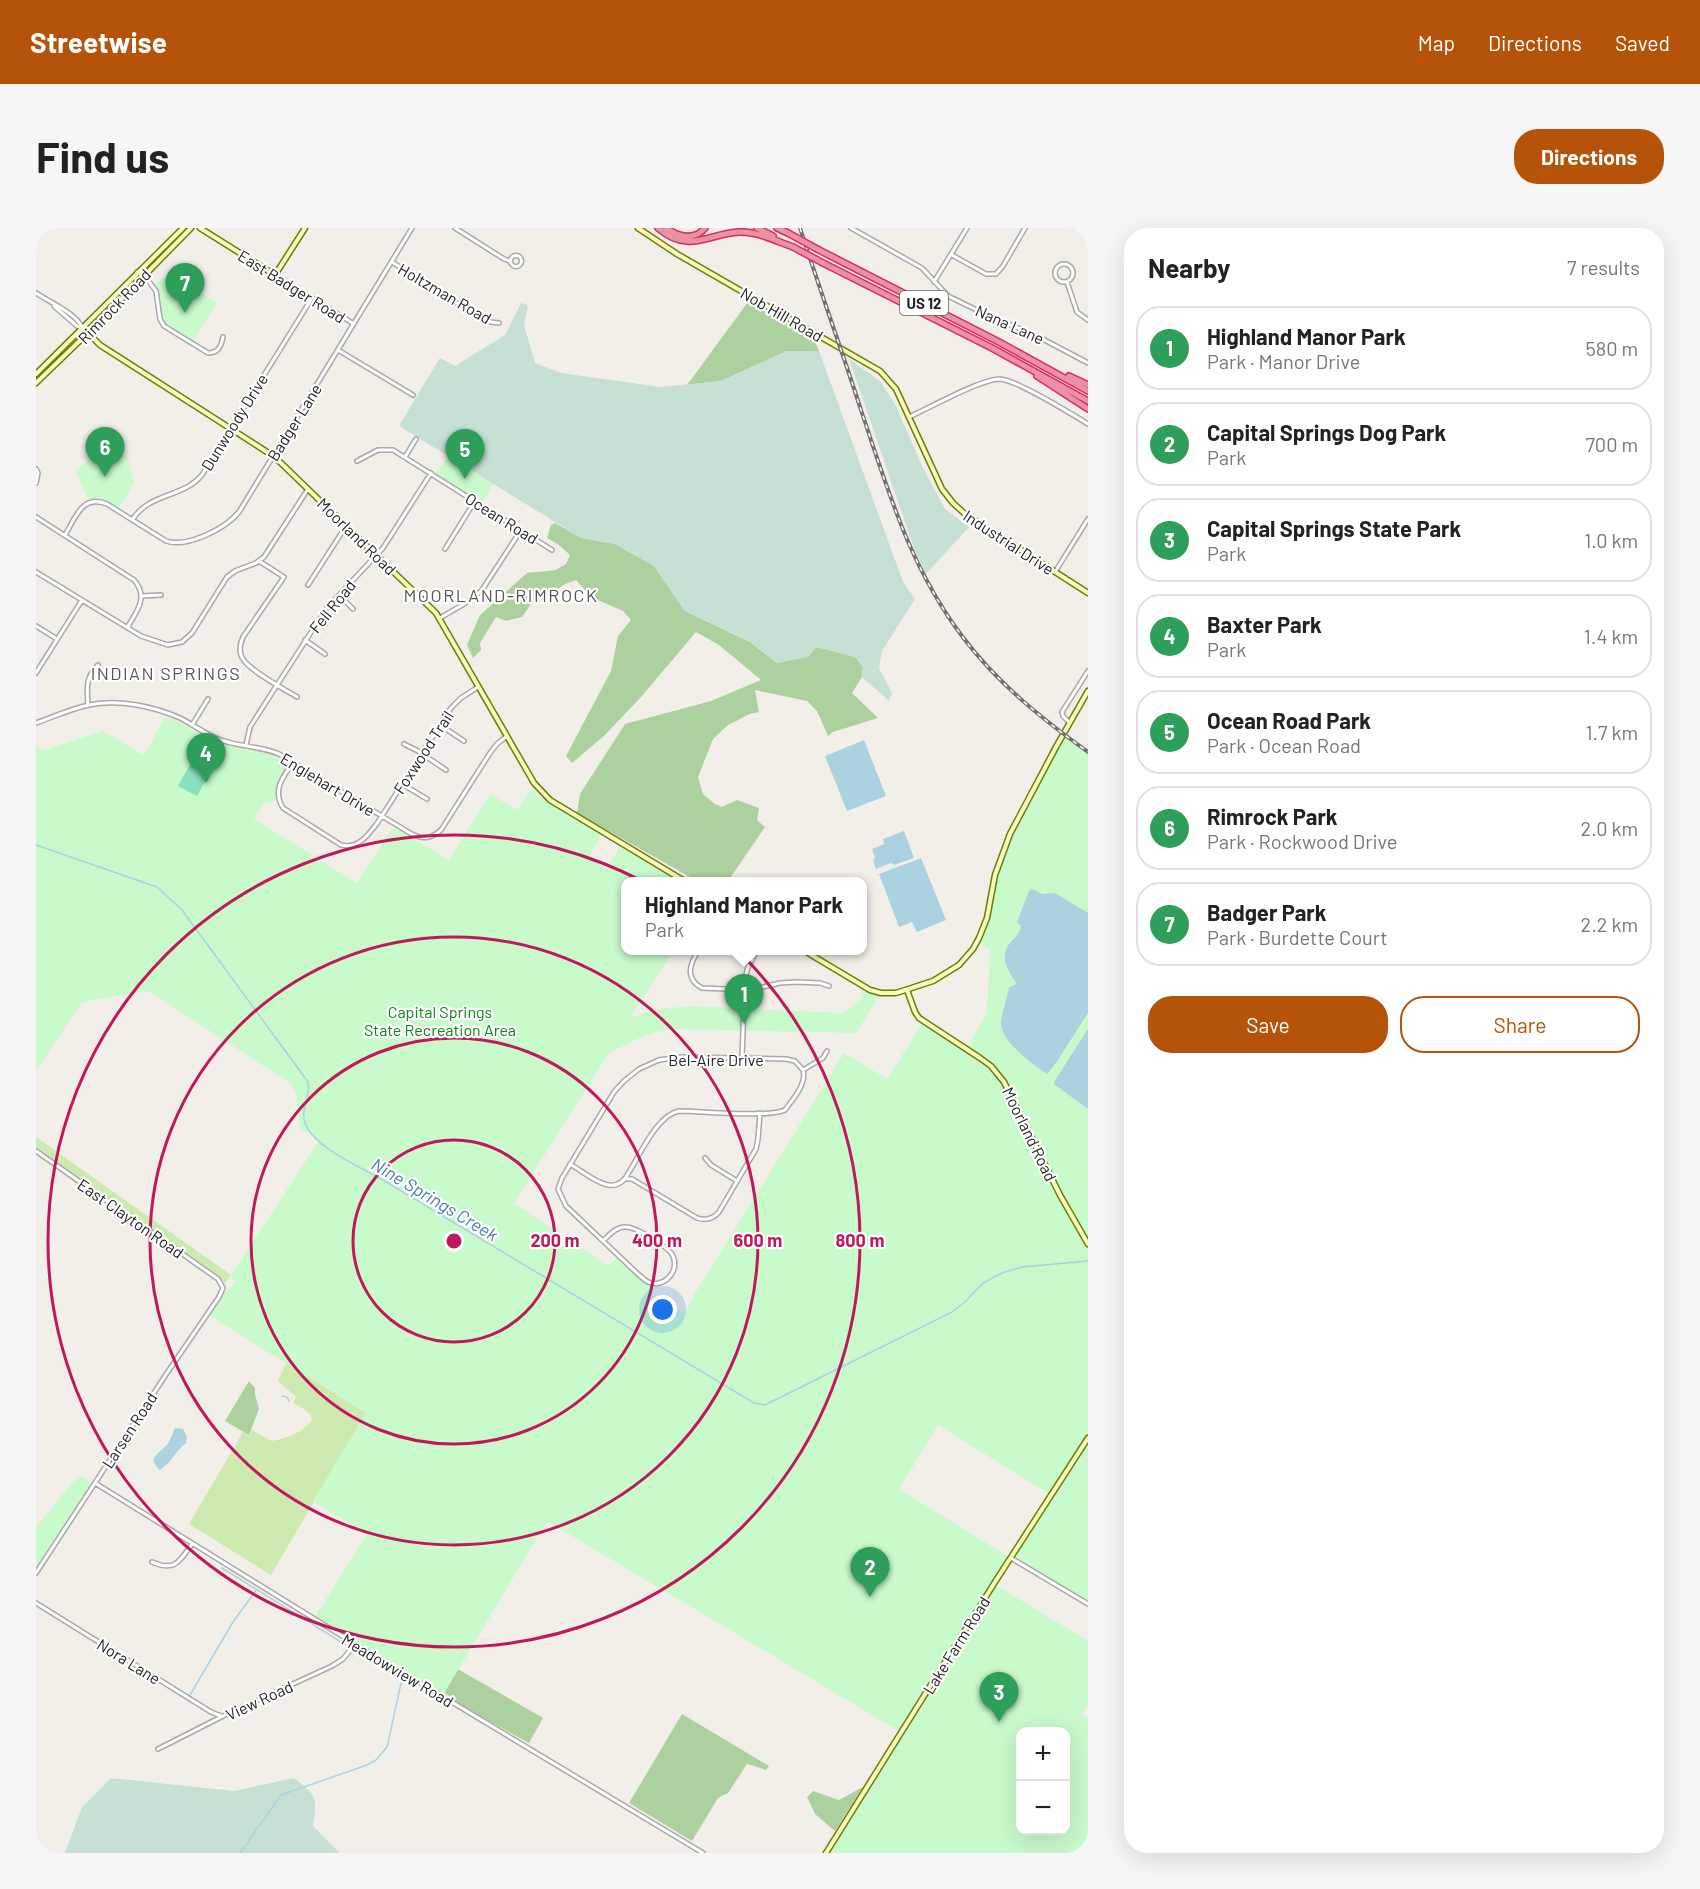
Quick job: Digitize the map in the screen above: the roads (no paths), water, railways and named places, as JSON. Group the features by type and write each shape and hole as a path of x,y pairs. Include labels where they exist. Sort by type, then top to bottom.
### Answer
{"highway":[{"path":"658,228 681,240 703,241 740,232 762,236 793,247"},
{"path":"666,228 689,237 696,236 705,228"},
{"name":"US 12","path":"757,228 1002,354 1088,401"},
{"name":"US 12","path":"777,228 1029,358 1088,391"},
{"path":"1002,354 1088,409"},
{"path":"1029,358 1088,385"}],"street":[{"name":"Rimrock Road","path":"36,374 183,228"},
{"name":"Rimrock Road","path":"36,383 191,228"},
{"name":"East Badger Road","path":"200,228 354,324"},
{"path":"275,276 305,228"},
{"name":"Badger Lane","path":"65,535 82,508 91,501 107,504 172,543 183,543 218,529 230,521 239,512 412,228"},
{"path":"455,228 510,261"},
{"name":"Nob Hill Road","path":"638,228 677,254 876,367 892,383 909,417"},
{"name":"Nana Lane","path":"851,228 922,268 948,296 1037,336 1088,363"},
{"path":"934,282 967,228"},
{"path":"952,255 991,275 1001,269 1025,228"},
{"name":"Holtzman Road","path":"392,262 491,322 499,323"},
{"path":"1060,264 1066,264 1072,269 1071,278 1067,282 1058,280 1055,276 1054,270 1060,264"},
{"path":"137,272 156,291 160,320 168,329 208,353 219,350 223,337"},
{"path":"1067,282 1077,312 1088,320"},
{"path":"36,293 64,310 83,328"},
{"name":"Dunwoody Drive","path":"132,520 142,507 151,501 196,481 312,298"},
{"name":"Moorland Road","path":"83,328 100,345 273,457 308,489 440,618 537,788 550,800 678,877"},
{"path":"338,350 413,395"},
{"path":"36,374 41,378"},
{"path":"909,417 982,383 1000,379 1015,383 1088,423"},
{"name":"Industrial Drive","path":"909,417 942,489 953,503 974,521 1088,593"},
{"path":"405,457 416,439"},
{"name":"Ocean Road","path":"357,461 371,453 385,449 393,450 552,550"},
{"path":"36,469 38,474 36,483"},
{"name":"Fell Road","path":"246,745 250,727 305,640 326,609 377,555 430,473"},
{"path":"36,572 141,636 173,645 183,642 192,633 227,577 245,566 260,561 270,550 308,489"},
{"path":"445,549 475,501"},
{"path":"36,517 134,580 142,596 137,611 127,628"},
{"path":"1055,572 1088,519"},
{"path":"308,585 346,526"},
{"path":"440,618 469,601 482,590 521,530"},
{"path":"260,561 284,577 243,637 240,654 248,666 297,697"},
{"path":"142,596 161,595"},
{"path":"339,595 353,609"},
{"path":"36,673 82,600"},
{"path":"36,626 57,639"},
{"path":"305,640 325,654"},
{"path":"88,705 86,687 90,673 98,665"},
{"path":"1069,722 1062,712 1088,671"},
{"name":"Foxwood Trail","path":"294,762 279,787 278,798 283,808 335,841 348,846 363,841 458,700 479,686"},
{"path":"810,955 870,990 881,993 907,990 943,976 959,965 973,949 983,931 999,860 1019,816 1069,722 1088,692"},
{"path":"192,725 208,699"},
{"name":"Englehart Drive","path":"36,723 88,705 113,703 140,706 172,715 223,741 270,750 294,762 417,837 427,838 435,836 441,830 490,753 507,736"},
{"path":"440,725 464,741"},
{"path":"404,744 446,770"},
{"path":"402,784 427,799"},
{"path":"697,955 690,967 690,976 695,984 702,987 744,990 762,989 780,983 795,982 820,983 829,986"},
{"path":"742,955 751,960"},
{"path":"742,1058 744,978 754,955"},
{"name":"Moorland Road","path":"907,990 919,1018 991,1066 1004,1082 1060,1195 1088,1244"},
{"path":"627,1179 629,1172 658,1126 674,1112 770,1113 785,1110 802,1084 804,1074 802,1070 823,1058 827,1051"},
{"name":"Bel-Aire Drive","path":"603,1241 566,1206 559,1194 559,1182 617,1089 628,1077 653,1062 671,1058 786,1059 795,1061 802,1070"},
{"path":"570,1164 604,1185 618,1185 627,1179 632,1179 704,1220 719,1212 756,1149 759,1113"},
{"name":"East Clayton Road","path":"36,1151 218,1279 223,1288"},
{"path":"705,1158 711,1165 737,1181"},
{"path":"628,1227 669,1250 675,1262 672,1274 663,1282 650,1283 603,1241 618,1228 628,1227"},
{"name":"Larsen Road","path":"36,1573 223,1288"},
{"name":"Lake Farm Road","path":"826,1853 1088,1438"},
{"name":"Meadowview Road","path":"95,1483 355,1644 703,1853"},
{"path":"152,1562 162,1567 172,1566 181,1560 192,1544"},
{"path":"1011,1558 1088,1604"},
{"name":"Nora Lane","path":"36,1603 211,1712 223,1716"},
{"name":"View Road","path":"158,1749 332,1666 343,1659 355,1644"}],"water":[{"path":"864,740 886,796 847,811 825,756"},
{"path":"904,831 914,858 876,869 872,849 884,844 883,839"},
{"path":"921,858 946,920 917,932 912,922 899,927 879,874"},
{"path":"1032,889 1043,894 1055,893 1088,913 1088,1013 1047,1074 1013,1046 1001,1025 1009,987 1017,984 1006,964 1005,954 1020,931 1021,926 1017,922 1029,891"},
{"path":"1088,1029 1088,1109 1054,1082"},
{"path":"175,1428 183,1429 187,1437 186,1443 159,1470 154,1463 154,1458 168,1444"}],"waterway":[{"name":"Nine Springs Creek","path":"36,845 157,887 182,910 308,1082 304,1119 308,1129 325,1147 754,1403 765,1405 952,1312 983,1283 1002,1273 1022,1267 1088,1261"},
{"path":"282,1396 287,1397 289,1401"},
{"path":"222,1568 349,1647"},
{"path":"190,1695 233,1622 257,1589"},
{"path":"240,1853 281,1795 367,1765 376,1760 387,1747 402,1679 355,1650"}],"railway":[{"path":"800,228 892,501 928,583 962,636 990,669 1037,713 1088,752"}],"place":[{"name":"Badger Park","path":"185,313"},
{"name":"Rimrock Park","path":"105,477"},
{"name":"Ocean Road Park","path":"465,479"},
{"name":"Baxter Park","path":"206,783"},
{"name":"Highland Manor Park","path":"744,1024"},
{"name":"Capital Springs Dog Park","path":"870,1597"},
{"name":"Capital Springs State Park","path":"999,1722"}],"district":[{"name":"MOORLAND-RIMROCK","path":"501,595"},
{"name":"INDIAN SPRINGS","path":"166,673"}],"park label":[{"name":"Capital Springs State Recreation Area","path":"440,1020"}]}
